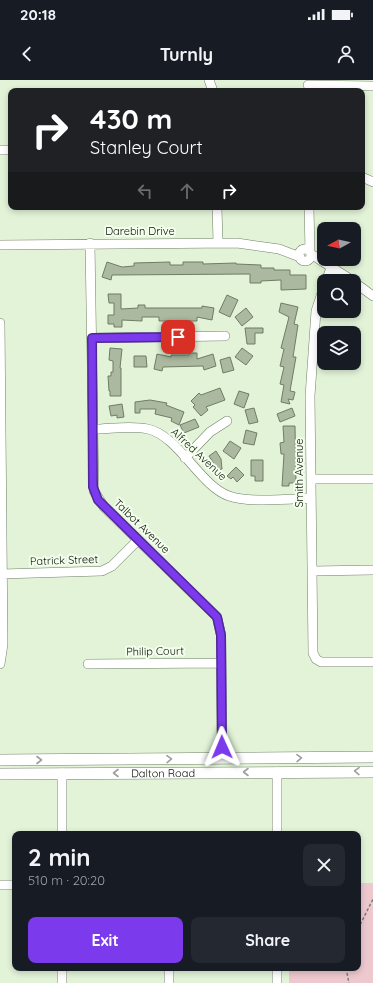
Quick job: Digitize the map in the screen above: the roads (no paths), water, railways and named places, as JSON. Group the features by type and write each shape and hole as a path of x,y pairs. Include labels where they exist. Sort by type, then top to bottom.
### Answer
{"main road":[{"name":"Dalton Road","path":"0,760 373,757"},
{"path":"277,758 277,772"},
{"name":"Dalton Road","path":"0,774 373,772"}],"street":[{"path":"308,86 373,86"},
{"path":"217,210 218,243"},
{"path":"306,254 309,233 309,210"},
{"name":"Darebin Drive","path":"0,245 90,243 252,244 306,254 342,274"},
{"name":"Talbot Avenue","path":"90,243 93,487 96,495 104,506 217,617 220,628 222,758"},
{"path":"328,274 330,267"},
{"name":"Darebin Drive","path":"361,287 373,296"},
{"name":"Smith Avenue","path":"316,659 313,648 310,396 317,308"},
{"path":"0,323 1,616 3,644 0,664"},
{"path":"92,338 225,336"},
{"path":"185,458 210,432 226,421"},
{"name":"Alfred Avenue","path":"93,429 141,428 152,430 165,438 216,487 230,496 248,498 311,498"},
{"path":"311,479 373,479"},
{"name":"Patrick Street","path":"2,574 102,571 112,566 138,540"},
{"path":"312,571 373,570"},
{"path":"308,666 316,659 325,662 373,662"},
{"name":"Philip Court","path":"88,664 221,663"},
{"path":"277,772 277,831"},
{"path":"62,773 62,831"},
{"path":"0,885 12,885"},
{"path":"62,971 62,983"},
{"path":"169,971 169,983"},
{"path":"277,971 277,983"}]}
